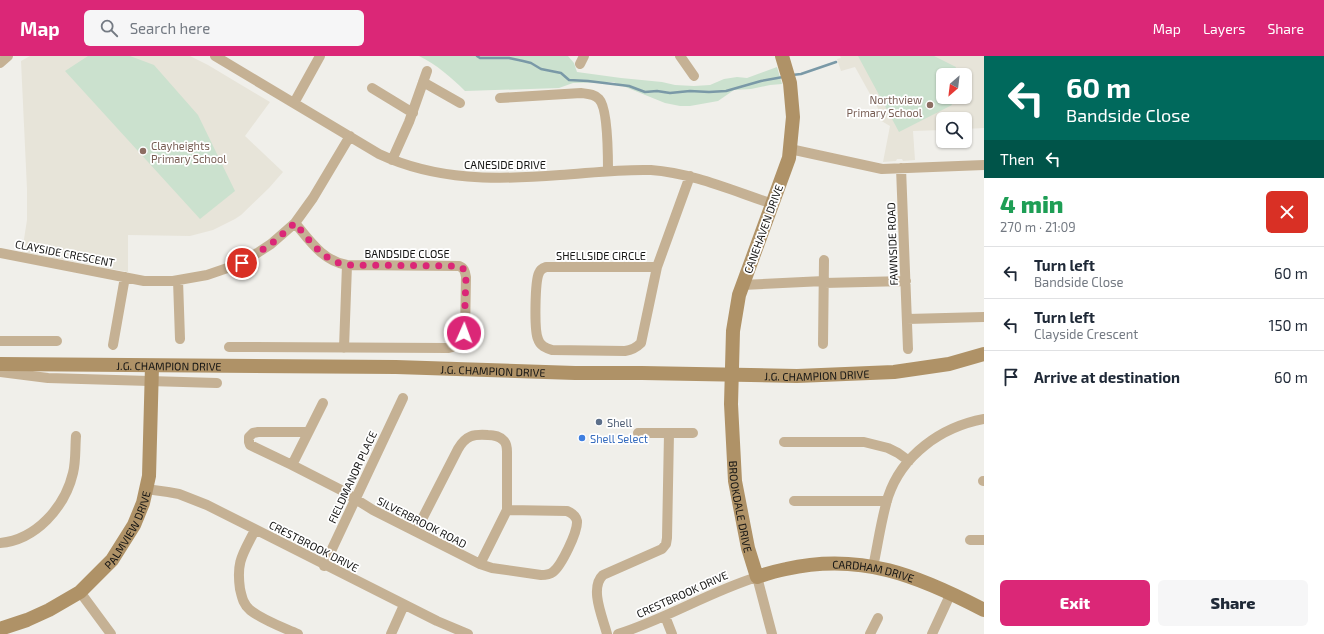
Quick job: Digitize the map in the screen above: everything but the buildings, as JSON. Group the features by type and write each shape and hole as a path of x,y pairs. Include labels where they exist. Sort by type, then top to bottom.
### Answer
{"street":[{"path":"0,63 8,56"},
{"name":"CANESIDE DRIVE","path":"215,56 230,60 294,103 379,154 392,160 426,171 464,177 500,178 649,170 690,176 773,204"},
{"path":"294,103 320,56"},
{"path":"680,56 694,76"},
{"name":"CANEHAVEN DRIVE","path":"732,375 734,318 742,285 789,158 793,117 790,83 784,63"},
{"path":"392,160 413,113 427,71"},
{"path":"423,82 460,102"},
{"path":"372,88 413,113"},
{"path":"500,98 581,93 592,94 599,98 605,109 608,171"},
{"name":"CLAYSIDE CRESCENT","path":"0,253 144,281 178,280 207,275 242,263 271,244 295,223 314,198 350,136"},
{"path":"790,149 882,169 984,165"},
{"name":"FAWNSIDE ROAD","path":"901,168 908,349"},
{"name":"SHELLSIDE CIRCLE","path":"656,267 546,267 542,269 539,273 536,284 536,331 538,341 543,347 552,350 625,351 636,347 641,343 656,267 690,176"},
{"name":"BANDSIDE CLOSE","path":"229,346 448,348 456,347 462,340 465,325 466,277 465,270 462,267 347,265 332,260 319,252 295,223"},
{"path":"823,344 824,260"},
{"path":"344,348 347,265"},
{"name":"CLAYSIDE CRESCENT","path":"113,345 125,277"},
{"path":"178,280 180,339"},
{"path":"742,285 906,281"},
{"path":"907,319 984,317"},
{"path":"0,341 57,342"},
{"name":"J.G. CHAMPION DRIVE","path":"0,364 396,367 575,373 797,376 894,372 949,364 984,354"},
{"name":"PALMVIEW DRIVE","path":"8,630 49,610 80,592 112,560 126,540 143,503 149,476 151,456 152,366"},
{"name":"J.G. CHAMPION DRIVE","path":"0,372 48,378 217,383"},
{"name":"BROOKDALE DRIVE","path":"732,375 731,404 734,481 748,548 772,634"},
{"name":"FIELDMANOR PLACE","path":"324,566 403,398"},
{"path":"292,465 323,403"},
{"path":"873,567 887,501 898,477 909,461 927,443 942,433 971,422 984,419"},
{"name":"SILVERBROOK ROAD","path":"308,432 258,432 253,433 249,437 248,442 250,445 324,481 373,510 480,564 492,568 541,575 553,572 562,560 577,528 576,516 571,512 560,510 507,510"},
{"path":"638,433 693,433"},
{"path":"607,634 597,596 596,585 598,581 603,576 662,549 666,544 669,433"},
{"path":"416,532 460,444 468,437 475,434 494,435 504,440 506,445 507,510 480,564"},
{"path":"0,543 16,540 26,536 43,524 56,508 66,491 73,474 76,436"},
{"path":"784,442 864,442 888,448 909,461"},
{"name":"CRESTBROOK DRIVE","path":"146,489 179,494 206,506 437,622 468,634"},
{"path":"794,501 887,501"},
{"path":"255,530 239,566 238,573 244,604 249,610 259,616 298,634"},
{"path":"970,540 984,540"},
{"name":"CARDHAM DRIVE","path":"757,577 786,568 806,566 852,564 873,567 899,572 925,581 984,610"},
{"name":"CRESTBROOK DRIVE","path":"618,634 665,616 733,585 757,577"},
{"path":"80,592 111,634"},
{"path":"932,634 951,593"},
{"path":"391,634 404,605"},
{"path":"665,616 672,634"},
{"path":"870,634 878,618"}],"shaded area":[{"name":"Clayheights Primary School","path":"30,56 190,56 270,102 245,136 283,172 241,215 213,230 190,236 128,235 128,272 22,252 27,220 27,189 21,61"},
{"name":"Northview Primary School","path":"840,56 984,56 984,128 972,129 972,112 936,112 936,130 913,131 915,160 903,161 902,159 897,159 896,161 883,162 890,126 878,119 880,112 855,67 841,71 837,59 841,58"}],"green space":[{"path":"88,56 130,56 154,65 198,115 235,191 200,219 65,71"},
{"path":"419,56 568,56 574,63 577,72 662,82 675,85 694,86 710,85 724,79 737,77 747,78 777,67 782,84 734,90 718,101 690,106 665,103 613,82 573,83 559,88 465,91 444,72"},
{"path":"858,56 934,56 956,67 936,68 936,104 952,105 899,132"}],"waterway":[{"path":"477,56 480,58 509,58 531,63 541,69 561,73 569,80 629,86 645,92 657,91 670,93 690,91 726,91 761,81 783,77"},
{"path":"792,75 801,74 836,62"}],"place":[{"name":"Northview Primary School","path":"930,105"},
{"name":"Clayheights Primary School","path":"143,151"},
{"name":"Shell","path":"599,422"},
{"name":"Shell Select","path":"582,438"}],"route":[{"path":"242,263 271,244 295,223 319,252 340,264 459,266 465,270 466,277 464,333"}]}
